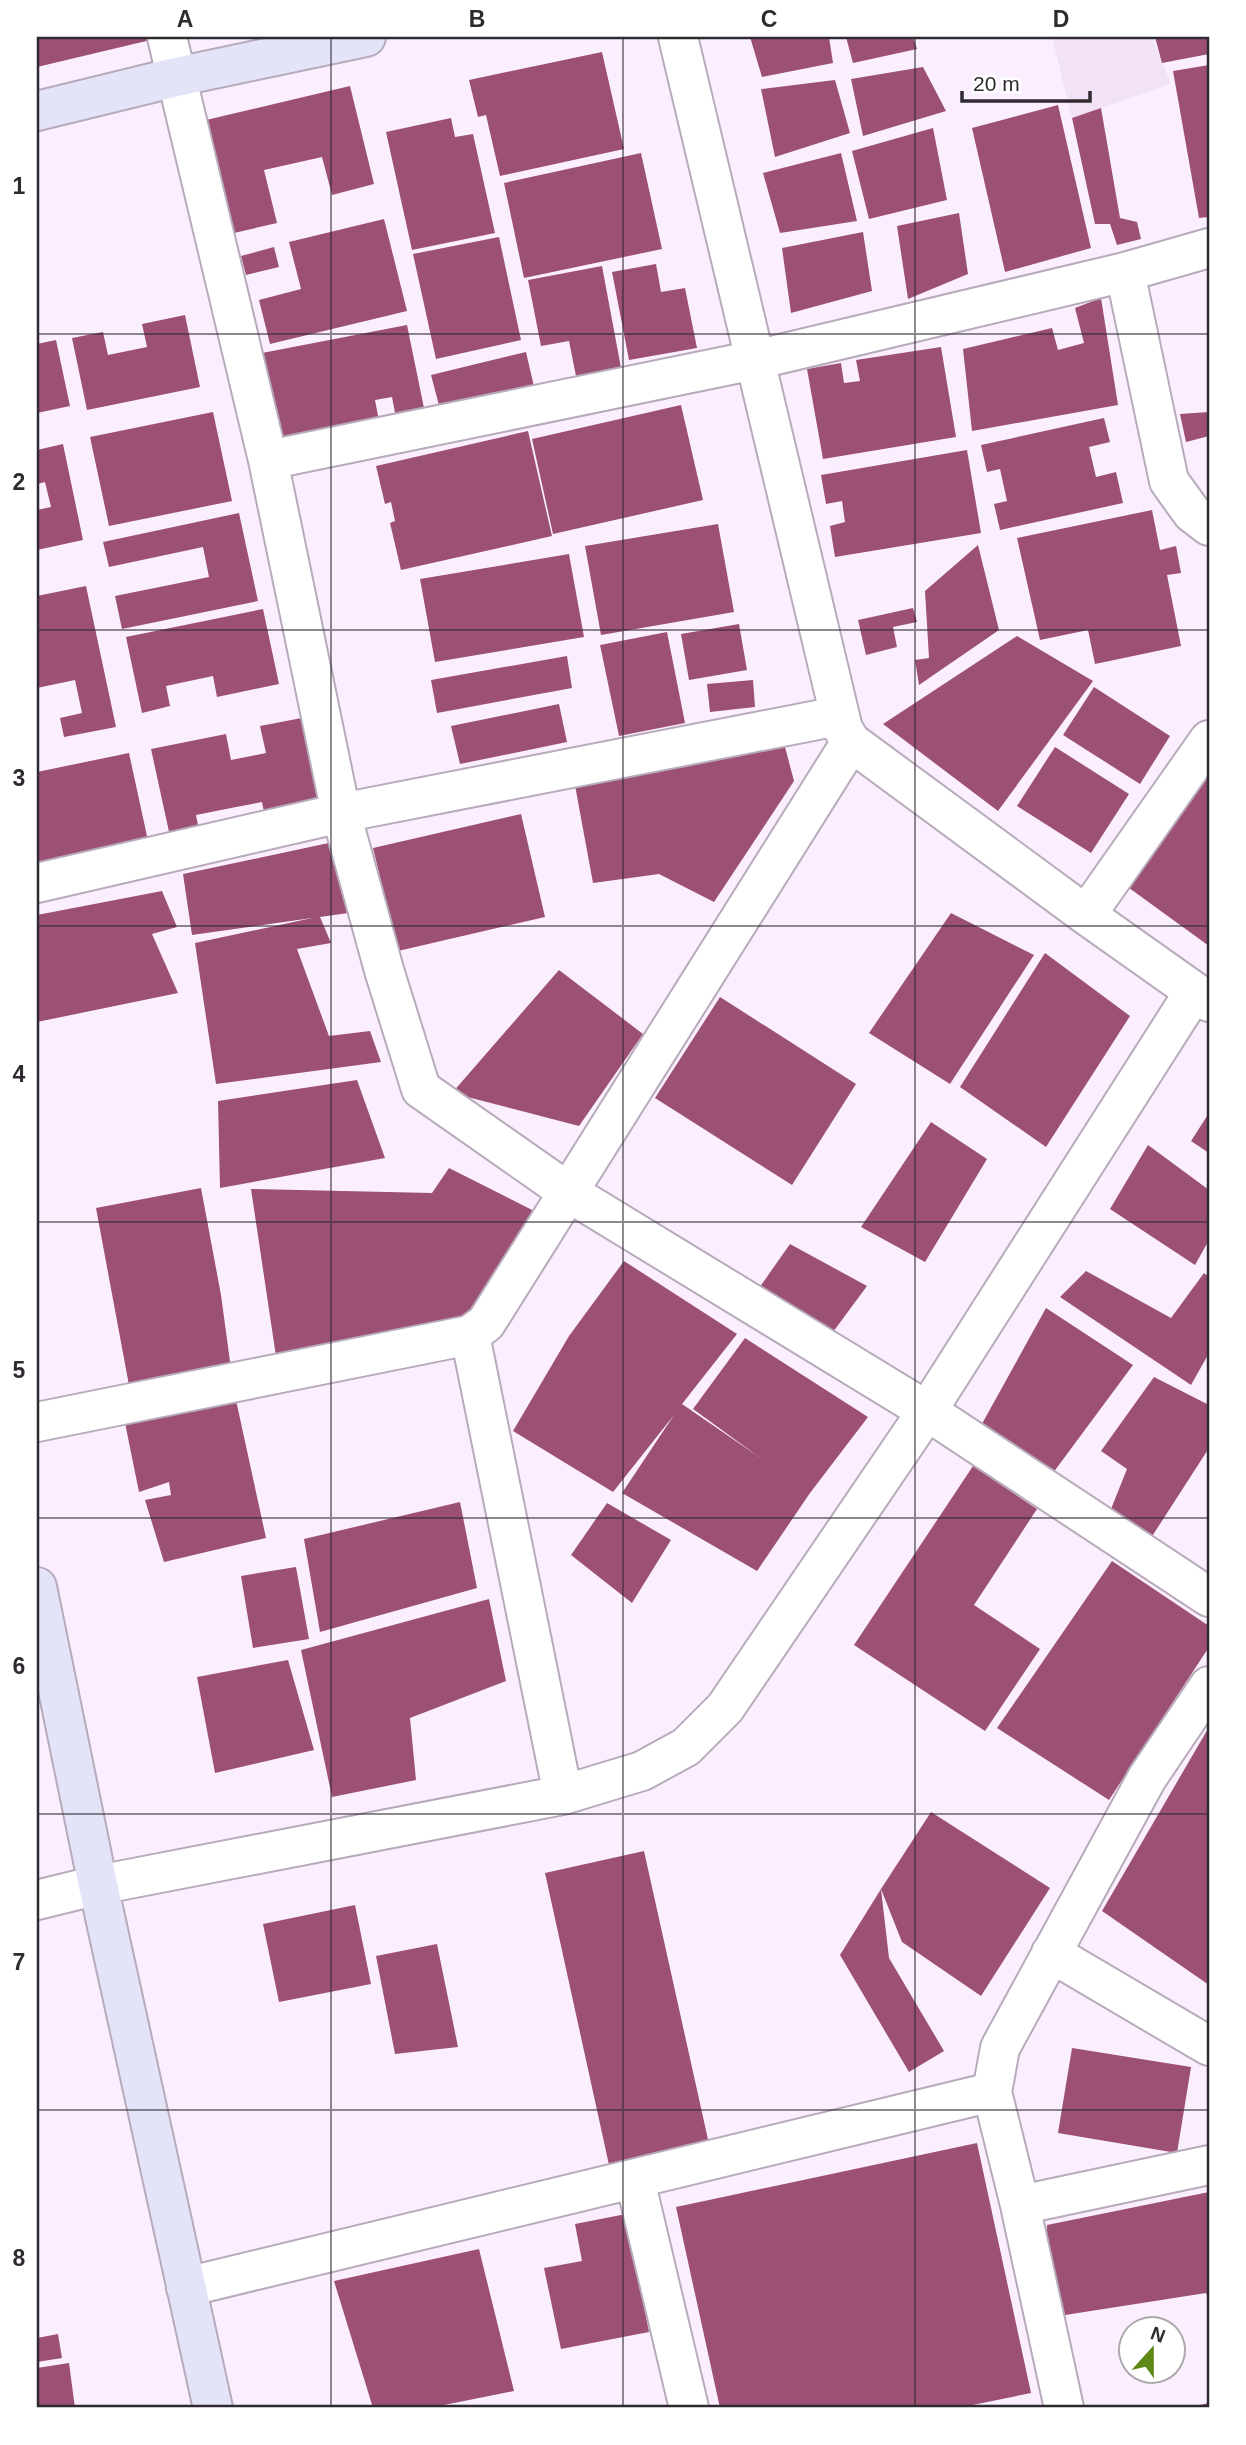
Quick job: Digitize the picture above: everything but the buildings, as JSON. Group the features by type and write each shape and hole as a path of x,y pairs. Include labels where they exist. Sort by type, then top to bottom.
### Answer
{"street":[{"path":"167,37 268,460 341,813 384,970 421,1089 568,1192 927,1411 1209,1597"},
{"path":"37,111 176,76 366,37"},
{"path":"37,1900 98,1885 563,1795 642,1771 687,1747 725,1708 927,1411 1202,997 1086,915 845,729 678,37"},
{"path":"268,460 755,360 1125,272 1209,248"},
{"path":"1125,272 1169,481 1192,513 1209,526"},
{"path":"37,883 341,813 845,729"},
{"path":"37,1422 470,1335 486,1323 568,1192 845,729"},
{"path":"1086,915 1209,740"},
{"path":"470,1335 563,1795"},
{"path":"37,1587 98,1885 213,2408"},
{"path":"1064,2408 1020,2205 992,2092 1000,2048 1147,1778 1209,1686"},
{"path":"1051,1953 1209,2046"},
{"path":"186,2287 992,2092"},
{"path":"1020,2205 1209,2165"},
{"path":"635,2180 689,2408"}],"shaded area":[{"path":"1052,37 1152,37 1171,84 1072,118"}]}
